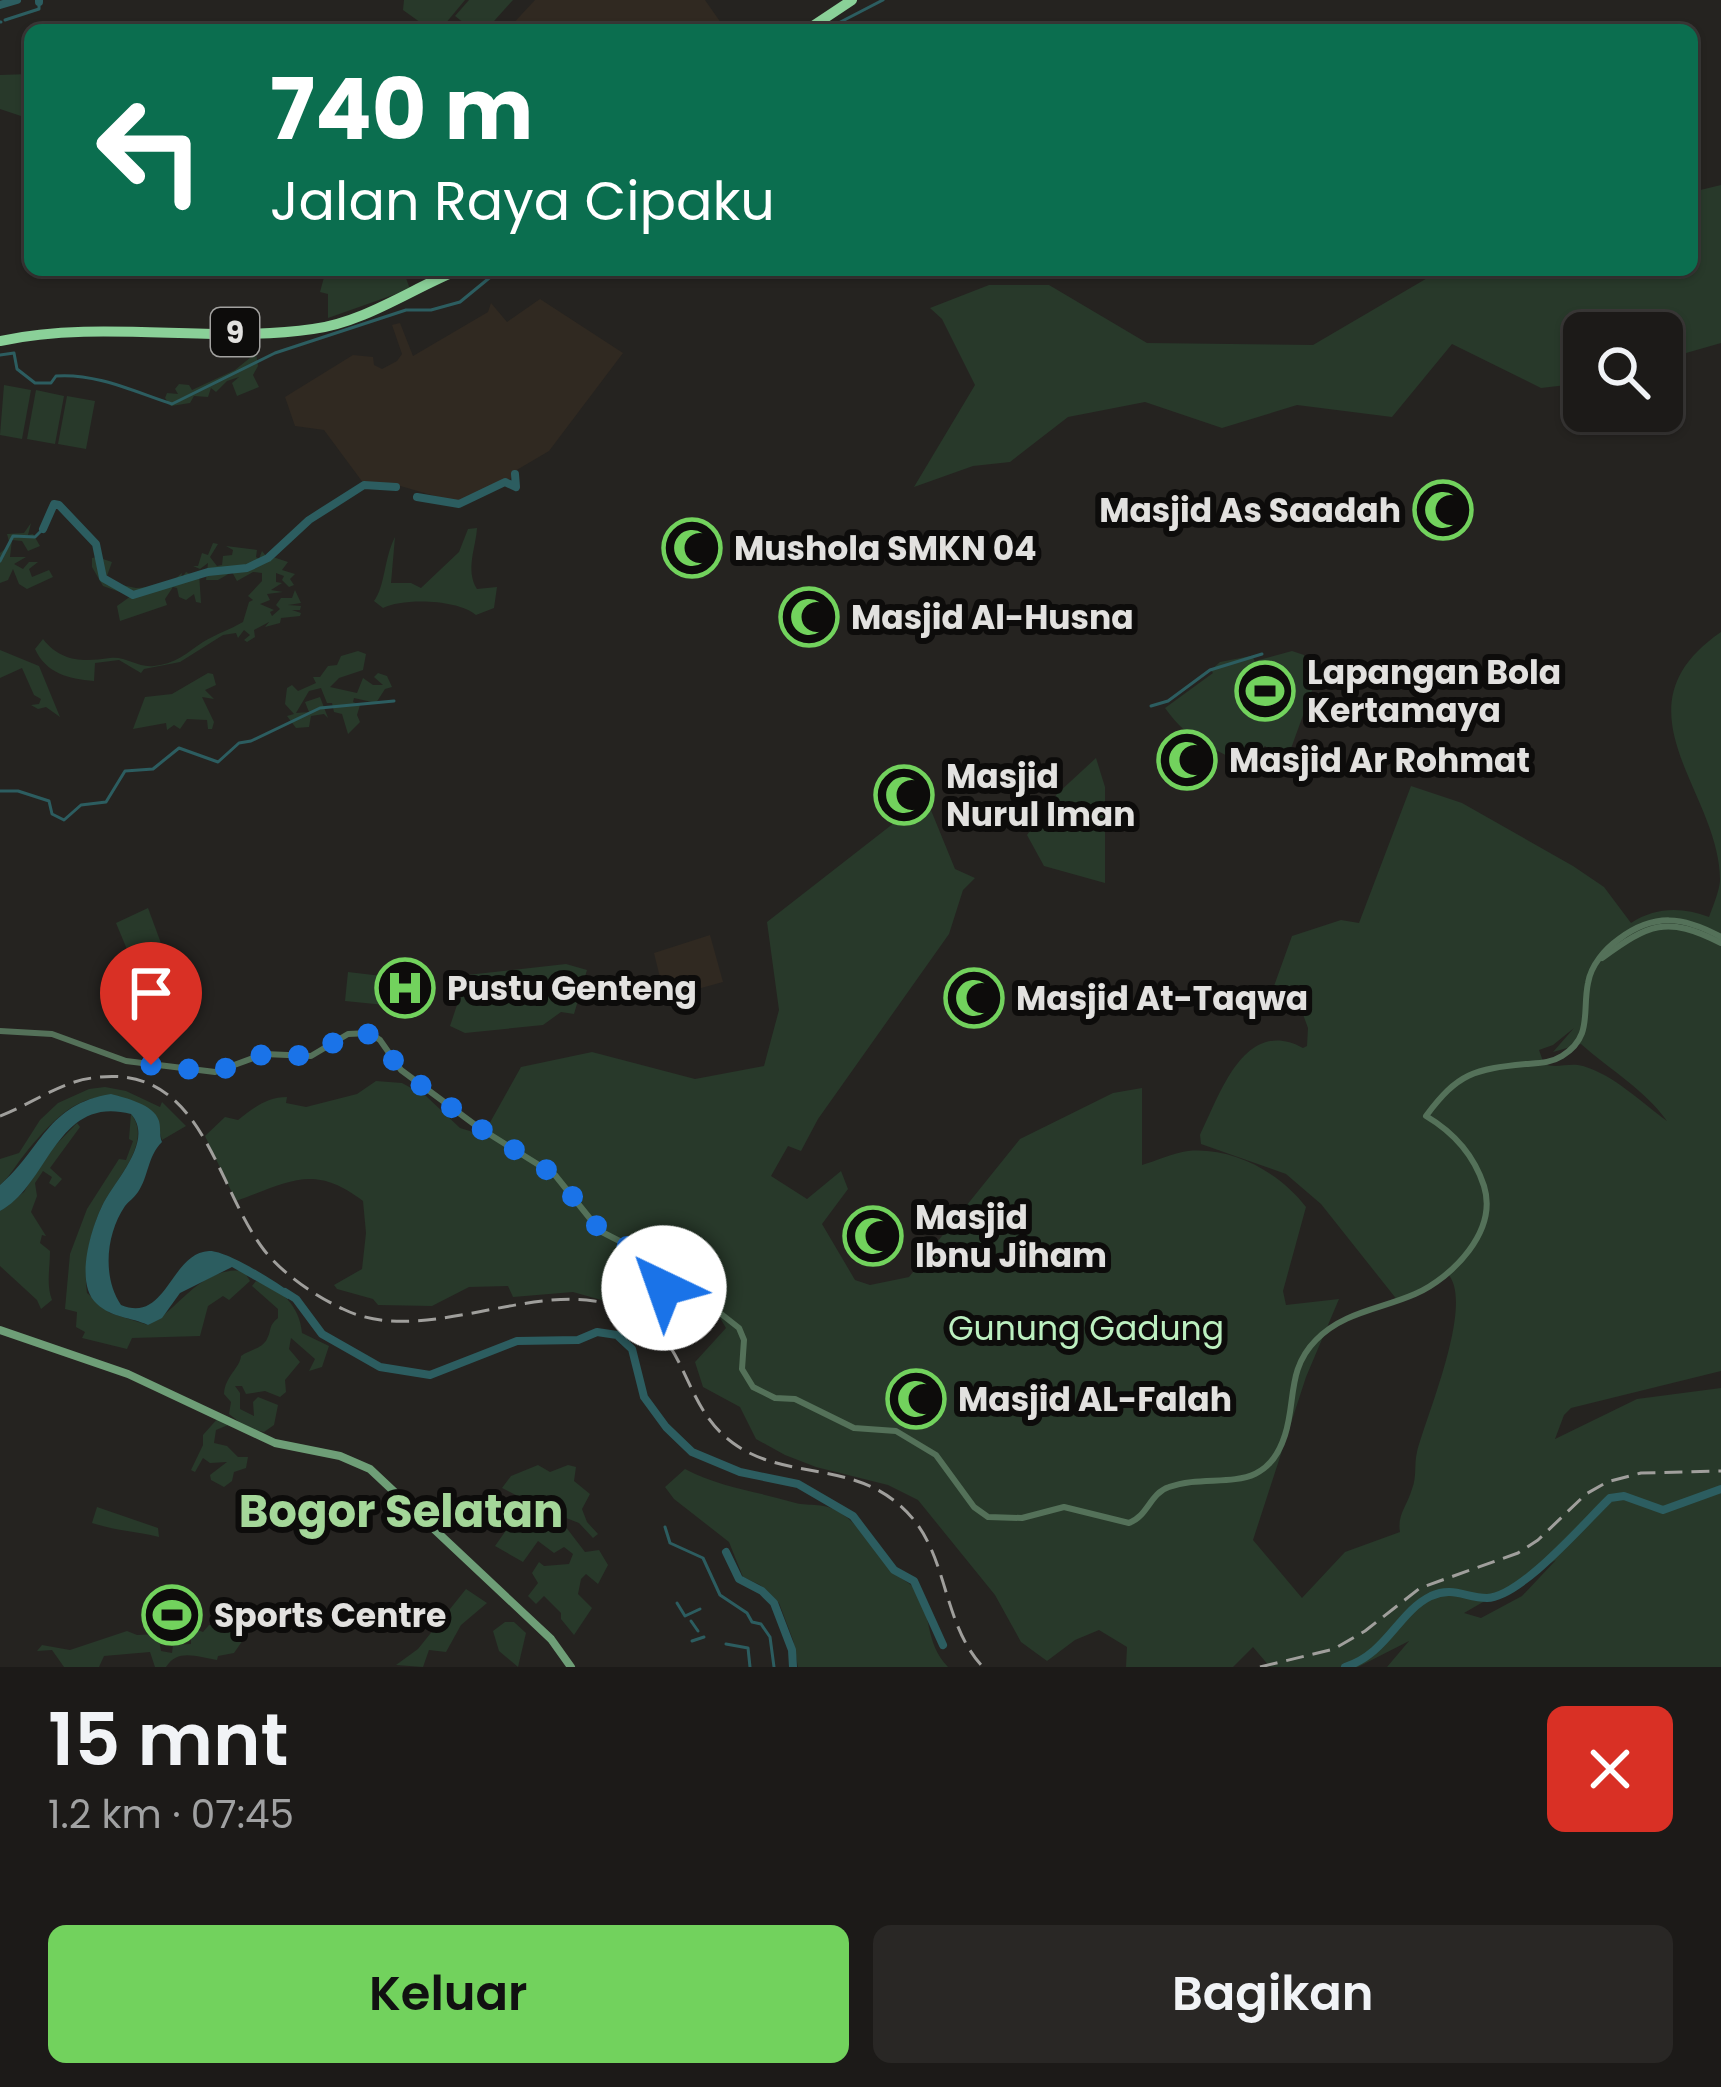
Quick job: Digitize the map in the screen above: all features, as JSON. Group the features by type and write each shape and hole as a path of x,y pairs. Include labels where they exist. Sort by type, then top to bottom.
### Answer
{"highway":[{"path":"816,24 852,0"},
{"name":"9","path":"0,341 62,333 316,329 348,320 445,276"}],"main road":[{"path":"0,1330 128,1374 275,1443 340,1456 370,1469 551,1639 571,1667"}],"street":[{"path":"0,1031 52,1034 126,1061 215,1072 264,1054 311,1056 357,1031 380,1040 400,1070 555,1175 605,1236 639,1252 660,1285 720,1313 739,1328 744,1340 742,1369 753,1387 775,1398 795,1399 854,1428 896,1431 943,1461 982,1515 1022,1518 1064,1508 1129,1523 1141,1517 1161,1490 1255,1475 1274,1457 1286,1431 1298,1367 1320,1336 1346,1319 1429,1286 1472,1247 1485,1222 1484,1187 1460,1142 1426,1117 1450,1085 1471,1073 1556,1060 1570,1050 1588,1022 1587,985 1604,950 1651,920 1681,920 1721,940"}],"shaded area":[{"path":"535,0 705,0 722,24 513,24"},
{"path":"540,299 623,353 549,451 510,479 459,503 397,485 364,484 324,430 295,426 285,397 353,355 373,357 374,365 382,369 397,361 402,354 392,325 400,323 413,356 488,312 491,303 507,322"},
{"path":"710,935 723,982 665,998 654,953"}],"green space":[{"path":"404,0 465,0 445,24 423,24 403,10"},
{"path":"469,0 513,0 491,24 465,24 455,16"},
{"path":"24,74 24,117 0,109 0,75"},
{"path":"1721,185 1721,343 1683,354 1683,312 1563,312 1563,385 1541,388 1452,344 1392,417 1297,405 1222,428 1145,402 1068,417 1010,462 973,466 914,487 975,385 942,319 930,308 989,285 1049,285 1147,343 1313,345 1431,276 1698,276 1698,191"},
{"path":"324,276 405,276 410,289 328,318 328,294 320,292"},
{"path":"256,353 258,366 253,375 259,387 237,396 232,383 239,377 216,392 211,388 208,397 194,396 190,403 171,406 165,398 167,393 178,394 179,384 192,390 235,370"},
{"path":"4,385 31,390 22,439 0,435"},
{"path":"36,390 64,396 55,444 27,439"},
{"path":"67,396 95,401 86,449 58,444"},
{"path":"31,523 28,535 33,534 40,546 28,551 22,541 12,540 10,557 26,557 14,564 23,569 29,562 38,562 29,569 32,577 49,570 53,577 27,589 19,584 13,569 8,580 0,583 0,553 10,545 7,534 24,533"},
{"path":"477,528 472,574 477,589 497,587 494,608 476,615 445,603 404,602 383,608 374,601 395,537 391,583 421,588 459,552 468,529"},
{"path":"213,543 218,544 210,557 217,566 222,565 223,556 232,555 233,550 226,546 257,550 259,559 262,551 266,556 273,551 273,557 288,562 282,570 295,574 290,579 294,585 289,587 284,576 276,573 276,582 282,583 271,590 283,592 267,594 270,600 260,604 274,610 272,616 280,609 276,605 281,598 292,598 295,590 301,603 288,605 301,606 292,610 300,616 281,618 280,623 265,627 269,622 254,630 255,637 247,642 250,635 244,630 238,638 236,633 223,635 180,662 141,673 119,660 95,663 94,681 59,673 40,657 35,649 43,639 73,659 116,658 161,665 243,622 253,600 248,596 262,581 262,573 253,572 237,581 232,572 206,580 208,563 200,569 193,566 198,566 202,553 208,555"},
{"path":"92,558 112,562 107,576 112,583 136,588 167,586 182,573 181,579 186,572 199,573 201,603 194,594 186,600 179,597 173,587 165,599 167,605 120,621 117,606 131,596 103,586 92,567"},
{"name":"Gunung Gadung","path":"1721,632 1721,1371 1571,1408 1555,1439 1637,1399 1721,1388 1721,1667 1387,1667 1409,1641 1358,1667 1270,1667 1253,1647 1233,1667 1126,1667 1127,1647 1099,1630 1075,1640 1047,1661 1021,1642 995,1595 918,1500 888,1485 785,1455 756,1439 740,1407 703,1387 695,1362 726,1328 717,1313 657,1281 648,1253 619,1305 573,1292 513,1297 508,1286 469,1287 432,1306 378,1305 334,1285 362,1269 363,1201 315,1179 287,1183 236,1201 205,1136 225,1117 238,1120 273,1099 287,1097 286,1103 306,1107 357,1094 376,1081 402,1083 426,1096 460,1128 483,1135 521,1067 592,1052 695,1079 764,1066 779,1010 767,922 926,798 955,869 975,878 963,890 949,934 818,1119 801,1151 788,1146 771,1176 807,1199 841,1171 848,1189 822,1224 855,1280 870,1285 909,1277 1020,1139 1113,1093 1142,1088 1142,1165 1182,1152 1222,1153 1283,1183 1306,1207 1283,1291 1286,1305 1339,1299 1306,1377 1253,1540 1302,1598 1345,1552 1400,1532 1401,1515 1414,1484 1417,1452 1453,1332 1454,1287 1447,1273 1398,1301 1321,1204 1286,1174 1201,1144 1200,1135 1226,1081 1250,1051 1265,1042 1307,1046 1308,1028 1297,998 1274,986 1292,936 1341,920 1359,923 1411,786 1462,803 1573,866 1604,887 1631,923 1669,910 1709,917 1720,881 1716,848 1672,721 1674,691 1689,661","holes":["1574,1028 1553,1052 1581,1044 1637,1089 1667,1121 1594,1070 1544,1064 1539,1050","1556,1560 1522,1596 1481,1618 1464,1613"]},
{"path":"0,650 39,666 60,717 46,707 31,705 41,699 34,695 22,668 0,678"},
{"path":"358,651 366,654 363,670 339,678 330,687 357,693 363,678 383,685 374,677 378,673 387,676 392,687 376,703 354,698 360,705 360,722 348,734 342,714 334,712 321,688 309,691 296,713 309,712 305,702 320,697 328,718 311,716 309,727 296,728 287,716 294,714 285,704 287,688 292,685 298,691 316,683 313,677 337,665 341,656"},
{"path":"1292,651 1304,655 1314,685 1285,765 1265,746 1245,765 1192,736 1165,708 1213,673 1220,662 1261,654 1255,661"},
{"path":"213,674 216,685 205,690 214,699 202,697 214,722 212,729 207,720 187,719 180,729 174,725 167,730 166,723 133,729 145,697 172,694"},
{"path":"1096,758 1105,787 1105,883 1044,866 1027,835 1057,794"},
{"path":"148,908 162,946 131,959 116,923"},
{"path":"566,964 587,970 574,1014 561,1012 543,1025 465,1033 450,1026 467,975"},
{"path":"348,972 399,978 395,1006 345,1001"},
{"path":"105,1087 160,1107 162,1102 186,1126 162,1140 154,1113 133,1102 114,1097 81,1102 52,1123 0,1185 0,1159 19,1153 40,1120 58,1103"},
{"path":"131,1114 137,1125 135,1150 94,1228 87,1293 110,1313 148,1325 214,1275 244,1271 250,1281 229,1300 223,1296 208,1306 200,1336 132,1338 127,1349 82,1338 85,1332 76,1327 77,1312 65,1309 70,1254 87,1209 119,1159 126,1160 133,1141 129,1139"},
{"path":"77,1123 80,1127 50,1168 62,1179 55,1187 43,1171 35,1183 37,1196 31,1212 46,1236 42,1235 40,1243 50,1251 52,1300 41,1309 0,1266 0,1211 24,1192 44,1157"},
{"path":"256,1281 288,1300 302,1333 329,1346 322,1367 309,1371 315,1359 291,1338 289,1349 300,1362 285,1380 286,1392 280,1397 265,1391 246,1394 242,1386 235,1386 240,1409 254,1416 253,1402 258,1397 278,1405 274,1425 264,1432 248,1429 229,1414 231,1402 224,1394 241,1356 265,1342 278,1318 278,1309 252,1286"},
{"path":"219,1417 228,1425 216,1430 214,1443 227,1446 238,1457 248,1457 246,1468 234,1472 224,1487 210,1475 227,1462 210,1463 203,1458 195,1472 191,1470 203,1435"},
{"path":"538,1465 550,1472 576,1467 574,1481 590,1494 582,1509 598,1534 593,1538 579,1523 566,1518 562,1522 585,1552 599,1550 608,1565 598,1584 586,1574 581,1579 578,1594 592,1608 574,1635 544,1596 536,1604 528,1596 538,1583 532,1573 539,1562 544,1566 569,1564 573,1554 564,1547 554,1553 538,1541 523,1562 495,1546 535,1505 502,1488 511,1476"},
{"path":"685,1469 737,1488 826,1506 846,1517 894,1573 916,1590 935,1648 948,1667 798,1667 779,1603 743,1577 729,1542 665,1487"},
{"path":"97,1507 158,1528 159,1537 92,1523"},
{"path":"466,1589 487,1603 461,1625 446,1652 429,1650 423,1667 396,1665 418,1649"},
{"path":"240,1601 243,1615 236,1623 243,1625 230,1634 242,1630 243,1640 234,1653 217,1660 182,1656 166,1667 155,1667 150,1652 104,1656 99,1667 64,1667 52,1650 37,1651 42,1645 70,1650 127,1631 158,1634 161,1651 172,1653 173,1645 191,1644 195,1629 230,1628"},
{"path":"514,1622 526,1633 518,1667 499,1651 493,1631"}],"water":[{"path":"111,1094 151,1110 159,1121 162,1142 110,1242 111,1282 121,1305 149,1305 185,1263 209,1251 263,1275 291,1293 288,1299 232,1267 180,1293 162,1318 148,1325 97,1304 87,1283 87,1256 102,1206 136,1148 137,1125 131,1114 106,1111 86,1117 56,1145 17,1199 0,1211 0,1185 47,1130 72,1108"}],"waterway":[{"path":"0,5 17,0"},
{"path":"837,24 883,0"},
{"path":"5,20 39,9 39,2"},
{"path":"0,355 14,353 17,369 35,383 51,383 56,376 86,377 172,404 275,353 406,310 431,310 460,302 492,276"},
{"path":"417,497 459,504 505,482 516,487 515,474"},
{"path":"43,529 54,504 59,505 96,544 103,578 133,595 208,572 247,568 268,558 309,520 364,485 396,487"},
{"path":"0,561 13,536 35,537 43,529"},
{"path":"1151,706 1168,701 1210,670 1262,654"},
{"path":"0,791 49,801 52,814 64,820 81,805 106,802 125,771 153,769 179,748 218,762 239,743 320,708 394,701"},
{"path":"285,1292 296,1299 322,1334 380,1367 430,1375 517,1341 578,1340 597,1332 617,1335 632,1349 644,1397 692,1452 740,1472 798,1484 853,1516 894,1570 914,1581 943,1645"},
{"path":"1345,1667 1372,1653 1431,1596 1453,1592 1487,1598 1517,1585 1610,1498 1624,1496 1663,1510 1721,1489"},
{"path":"665,1527 670,1543 703,1558 720,1595 761,1624 770,1637 774,1667"},
{"path":"726,1552 739,1579 774,1603 792,1650 793,1667"},
{"path":"677,1603 685,1616 700,1609"},
{"path":"691,1621 698,1631"},
{"path":"692,1641 704,1637"},
{"path":"726,1644 748,1648 750,1667"}],"railway":[{"path":"0,1116 68,1084 92,1078 129,1078 159,1089 201,1133 247,1223 272,1259 322,1298 372,1318 434,1319 564,1299 626,1309 666,1340 700,1404 733,1443 777,1463 871,1487 914,1520 934,1555 961,1633 983,1667"},
{"path":"1260,1667 1334,1649 1420,1588 1518,1553 1586,1494 1607,1482 1641,1473 1721,1471"}],"place":[{"name":"Masjid As Saadah","path":"1443,510"},
{"name":"Mushola SMKN 04","path":"692,548"},
{"name":"Masjid Al-Husna","path":"809,617"},
{"name":"Lapangan Bola Kertamaya","path":"1265,691"},
{"name":"Masjid Ar Rohmat","path":"1187,760"},
{"name":"Masjid Nurul Iman","path":"904,795"},
{"name":"Pustu Genteng","path":"405,988"},
{"name":"Masjid At-Taqwa","path":"974,998"},
{"name":"Masjid Ibnu Jiham","path":"873,1236"},
{"name":"Masjid AL-Falah","path":"916,1399"},
{"name":"Sports Centre","path":"172,1615"}],"district":[{"name":"Bogor Selatan","path":"401,1511"}],"route":[{"path":"151,1065 215,1072 264,1054 311,1056 357,1031 377,1037 400,1070 555,1175 605,1236 639,1252 664,1288"}]}
